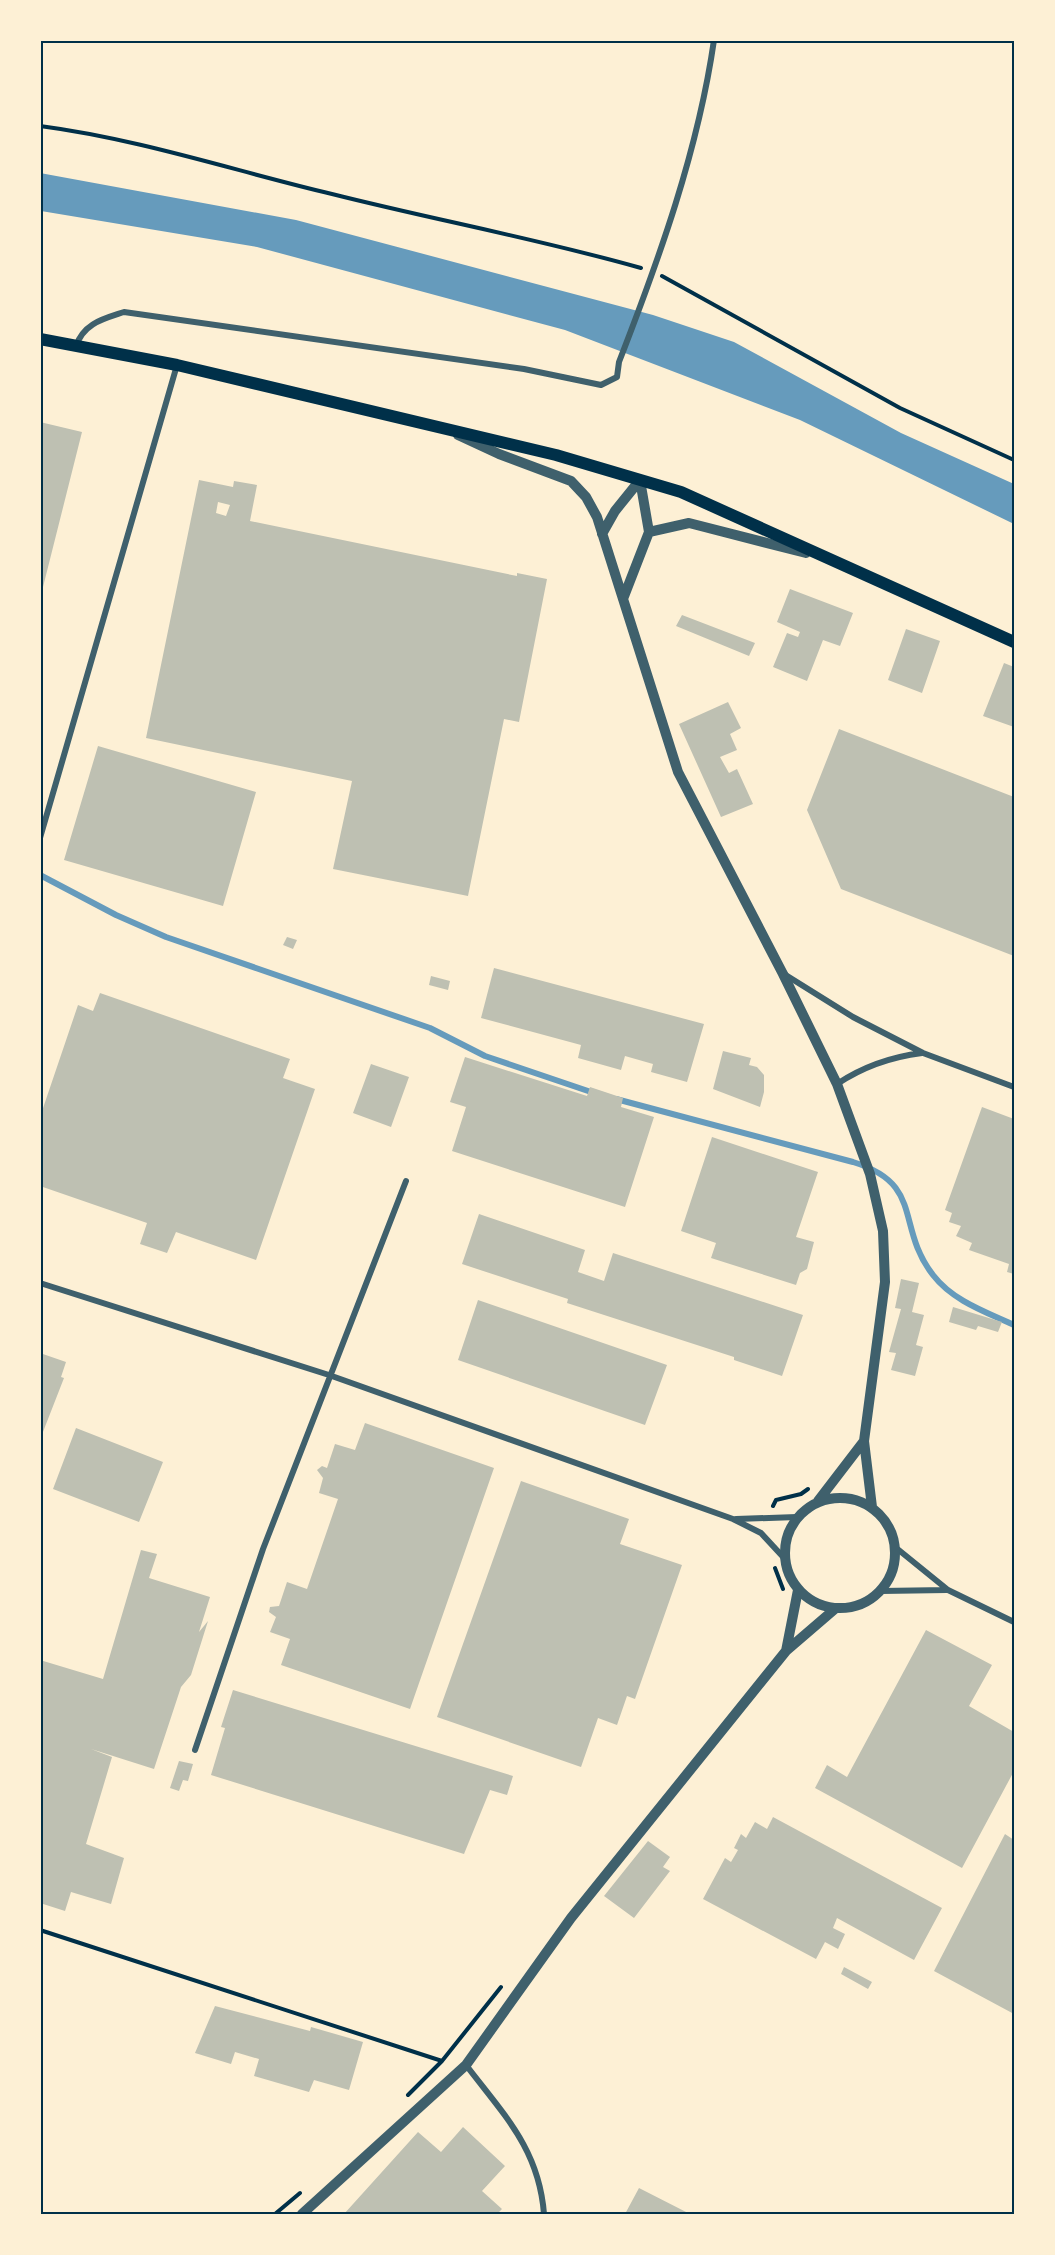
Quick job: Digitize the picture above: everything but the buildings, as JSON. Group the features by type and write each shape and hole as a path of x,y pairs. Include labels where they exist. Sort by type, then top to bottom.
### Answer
{"main road":[{"path":"40,339 177,365 444,428 556,455 681,492 1014,642"}],"street":[{"path":"76,346 79,336 94,322 124,312 524,369 601,385 617,377 619,362 654,272 706,92 714,40"},
{"path":"40,838 177,365"},
{"path":"444,428 500,454 571,481 586,497 597,517 678,772 783,974 837,1084 870,1174 883,1231 885,1282 864,1441 872,1507"},
{"path":"602,534 615,512 640,480"},
{"path":"623,599 649,532 640,480"},
{"path":"649,532 689,523 827,558"},
{"path":"783,974 853,1017 923,1053 1014,1087"},
{"path":"837,1084 856,1072 891,1057 923,1053"},
{"path":"195,1750 263,1549 406,1181"},
{"path":"40,1283 329,1375 733,1519 761,1533 784,1559"},
{"path":"818,1501 836,1497 855,1499 872,1507 884,1518 892,1532 895,1547 892,1570 880,1591 868,1601 853,1607 836,1608 809,1599 798,1590 784,1559 787,1537 797,1518 818,1501 864,1441"},
{"path":"733,1519 797,1518"},
{"path":"895,1547 948,1590 1014,1622"},
{"path":"786,1651 798,1590"},
{"path":"880,1591 948,1590"},
{"path":"302,2214 466,2065 571,1918 786,1651 836,1608"},
{"path":"466,2065 532,2159 542,2189 544,2214"}],"path":[{"path":"40,126 81,131 181,154 331,194 654,272 900,408 1014,460"},
{"path":"767,1519 776,1500 801,1494 810,1488"},
{"path":"771,1562 777,1572 786,1600"},
{"path":"40,1930 442,2061"},
{"path":"406,2097 442,2061 506,1980"},
{"path":"275,2214 308,2186"}],"water":[{"path":"40,173 296,220 653,315 734,342 901,433 1014,484 1014,524 800,420 565,330 257,247 41,211"}],"waterway":[{"path":"40,875 116,915 166,937 430,1028 485,1056 594,1093"},
{"path":"616,1099 853,1162 876,1171 891,1182 900,1195 922,1257 941,1284 970,1305 1014,1325"}]}
